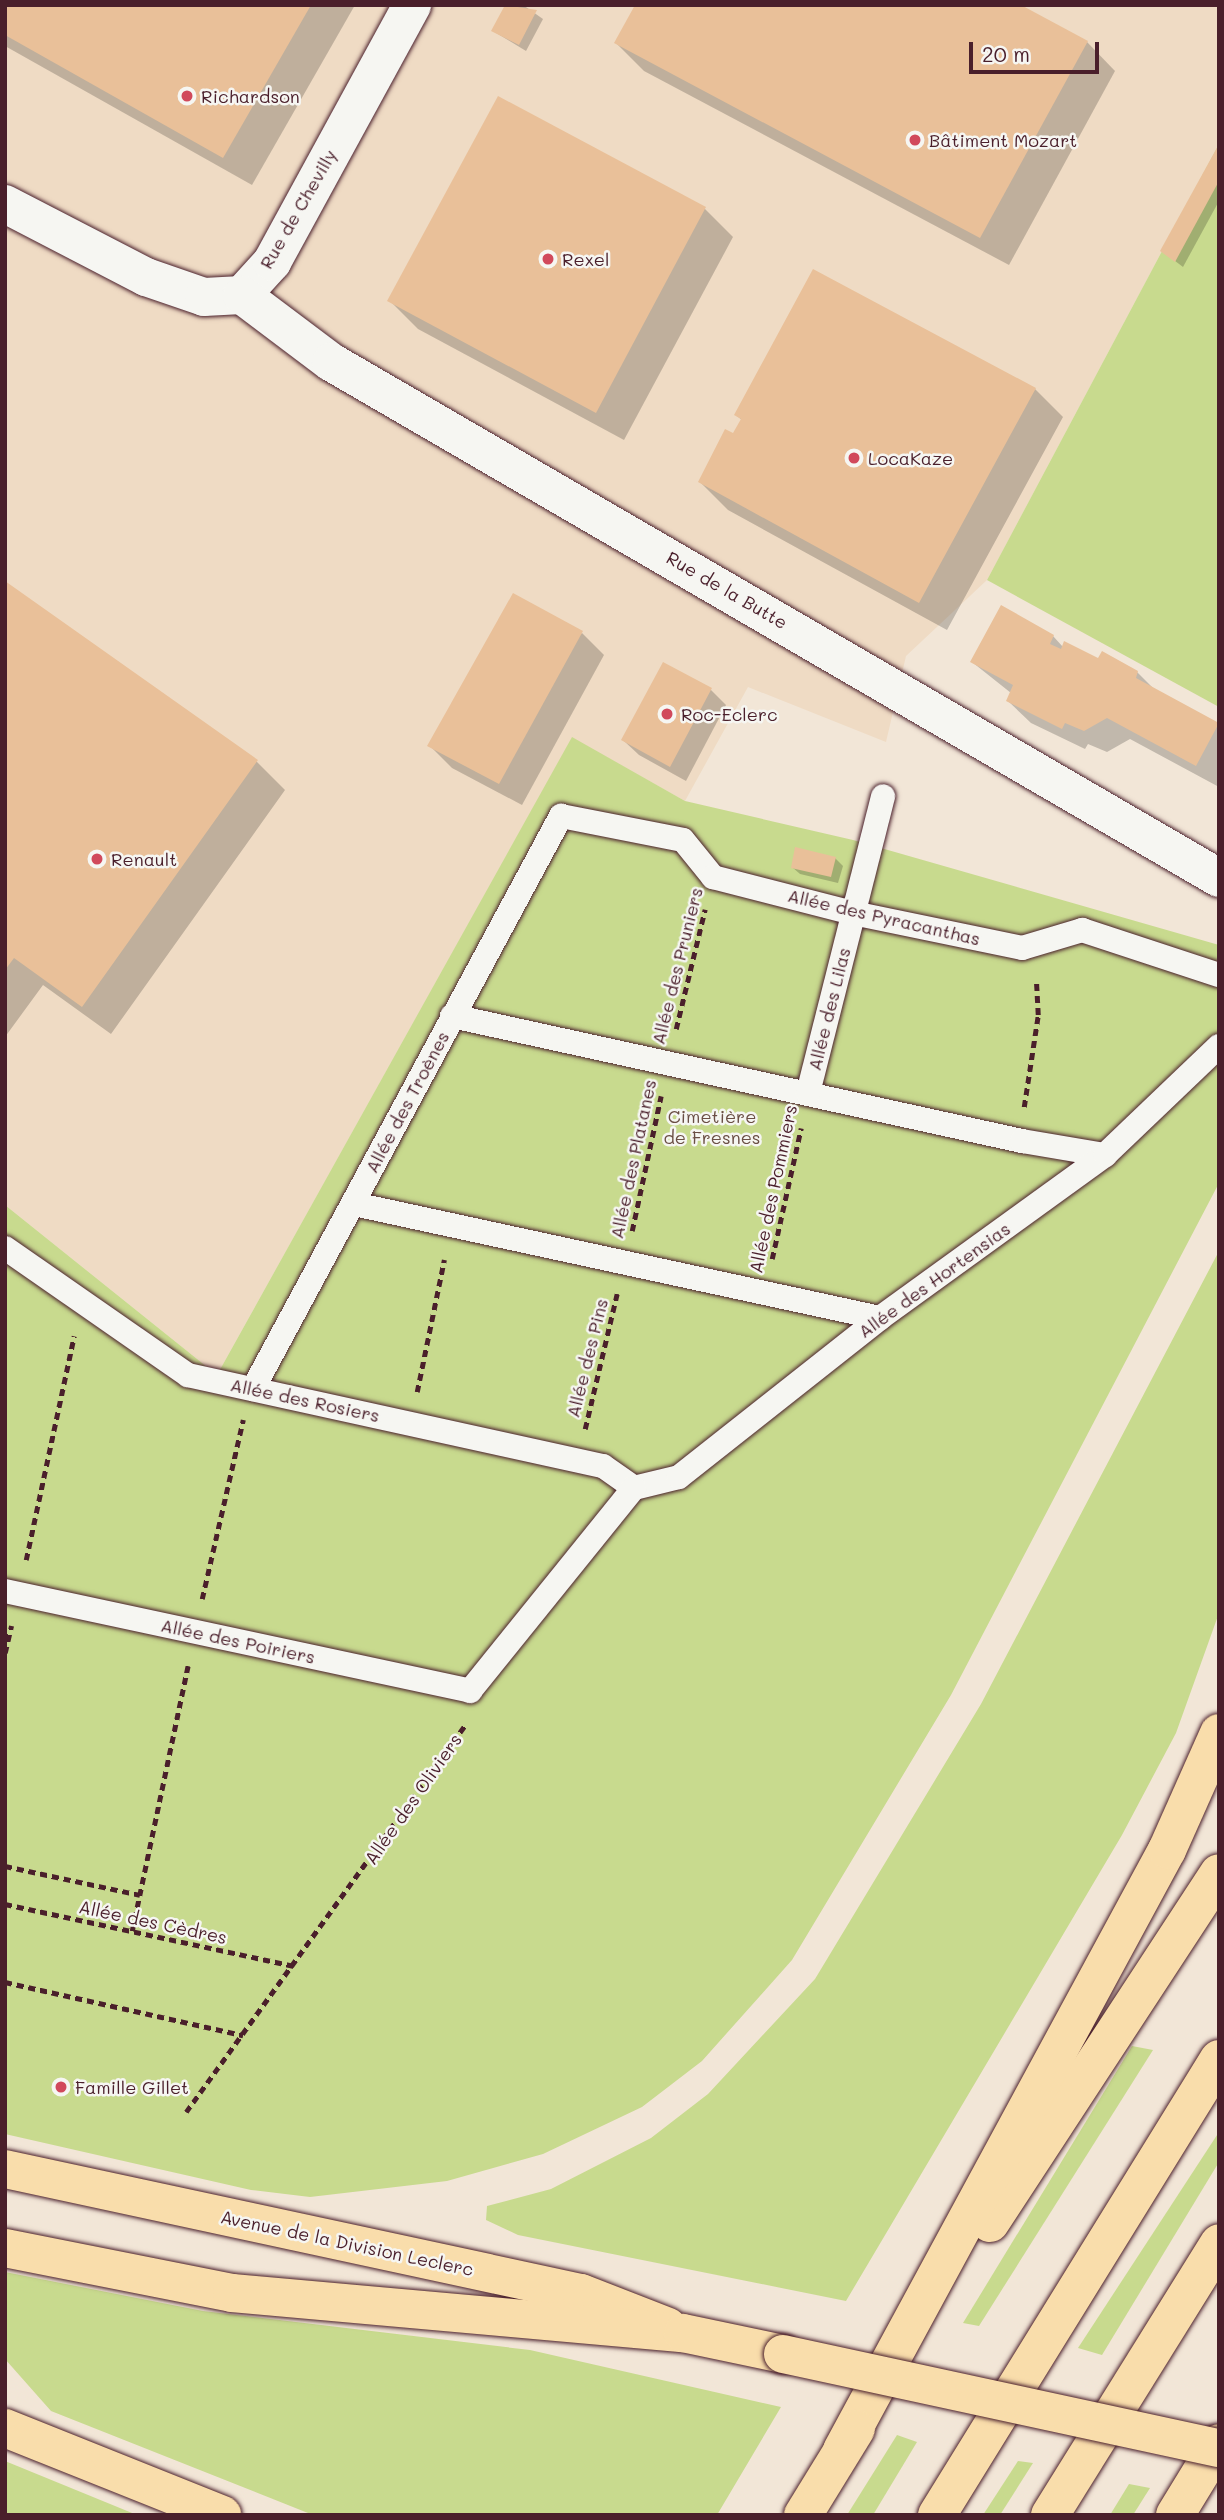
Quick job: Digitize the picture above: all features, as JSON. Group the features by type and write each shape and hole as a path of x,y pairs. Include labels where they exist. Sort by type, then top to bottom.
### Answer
{"highway":[{"path":"842,2450 1167,1850 1219,1733"},
{"path":"803,2515 842,2450 1219,1873"},
{"path":"937,2515 1219,2059"},
{"name":"Avenue de la Division Leclerc","path":"5,2169 581,2292 683,2333"},
{"path":"1050,2515 1219,2243"},
{"path":"5,2248 232,2292 683,2333 1219,2445 1175,2515"},
{"path":"5,2428 222,2515"}],"street":[{"name":"Rue de Chevilly","path":"242,295 272,261 412,5"},
{"path":"5,204 146,277 204,297 242,295"},
{"name":"Rue de la Butte","path":"242,295 331,362 1219,878"}],"lane":[{"name":"Allée des Lilas","path":"808,1093 853,913 873,845 883,796"},
{"name":"Allée des Troènes","path":"253,1390 561,816 683,839 713,877"},
{"name":"Allée des Pyracanthas","path":"713,877 853,913 1022,948 1082,930 1219,975"},
{"path":"452,1016 1022,1141 1105,1154"},
{"name":"Allée des Hortensias","path":"634,1488 680,1477 880,1318 1105,1154 1219,1046"},
{"path":"354,1204 880,1318"},
{"name":"Allée des Rosiers","path":"5,1248 188,1375 603,1466 634,1488"},
{"path":"470,1692 634,1488"},
{"name":"Allée des Poiriers","path":"12,1593 470,1692"}],"path":[{"name":"Allée des Pruniers","path":"668,1062 713,877"},
{"path":"1022,948 1035,977 1038,1015 1027,1069 1022,1141"},
{"name":"Allée des Platanes","path":"625,1262 668,1062"},
{"name":"Allée des Pommiers","path":"765,1292 808,1093"},
{"path":"411,1423 451,1224"},
{"name":"Allée des Pins","path":"577,1460 625,1262"},
{"path":"5,1653 12,1593 82,1299"},
{"name":"Allée des Oliviers","path":"186,2112 295,1966 471,1717 470,1692"},
{"path":"5,1866 140,1895"},
{"name":"Allée des Cèdres","path":"5,1904 295,1966"},
{"path":"5,1982 243,2035"}],"shaded area":[{"path":"5,5 1219,5 1219,144 987,580 906,656 886,742 748,687 685,801 572,738 217,1375 5,1205"}],"green space":[{"path":"1219,144 1219,707 987,580"},
{"name":"Cimetière de Fresnes","path":"572,737 685,801 853,840 1219,945 1219,1183 951,1695 792,1960 702,2061 642,2107 543,2154 447,2181 310,2197 251,2190 5,2134 5,1205 217,1375"},
{"path":"1219,1251 1219,1613 1176,1733 1122,1835 846,2301 518,2235 486,2220 487,2206 551,2189 651,2138 708,2094 815,1979 981,1704"},
{"path":"1132,2046 1153,2050 979,2326 963,2323"},
{"path":"1219,2132 1219,2162 1102,2355 1078,2348"},
{"path":"5,2272 203,2311 530,2350 781,2407 717,2515 313,2515 51,2411 5,2359"},
{"path":"897,2435 917,2442 873,2515 847,2515"},
{"path":"5,2461 137,2515 5,2515"},
{"path":"1018,2461 1033,2463 1000,2515 983,2515"},
{"path":"1129,2484 1150,2488 1133,2515 1110,2515"}],"building":[{"name":"Richardson","path":"5,5 311,5 223,158 5,35"},
{"path":"505,5 537,10 519,45 491,31"},
{"name":"Bâtiment Mozart","path":"635,5 1021,5 1088,41 980,238 614,43"},
{"path":"498,96 706,207 596,413 387,301"},
{"path":"1219,144 1219,181 1175,262 1160,251"},
{"name":"LocaKaze","path":"813,269 1036,388 919,603 698,482 725,429 733,433 741,419 734,415"},
{"name":"Renault","path":"5,581 258,760 82,1007 14,958 5,970"},
{"path":"513,593 583,631 499,784 427,746"},
{"path":"1001,605 1054,635 1050,644 1061,649 1064,641 1098,658 1102,651 1138,671 1136,678 1219,723 1196,766 1107,718 1084,731 1065,723 1062,729 1006,701 1013,685 970,662"},
{"name":"Roc-Eclerc","path":"663,662 712,688 670,767 621,740"},
{"path":"795,847 836,857 831,877 791,868"}],"place":[{"name":"Richardson","path":"187,96"},
{"name":"Bâtiment Mozart","path":"915,140"},
{"name":"Rexel","path":"548,259"},
{"name":"LocaKaze","path":"854,458"},
{"name":"Roc-Eclerc","path":"667,714"},
{"name":"Renault","path":"97,859"},
{"name":"Famille Gillet","path":"61,2087"}]}
